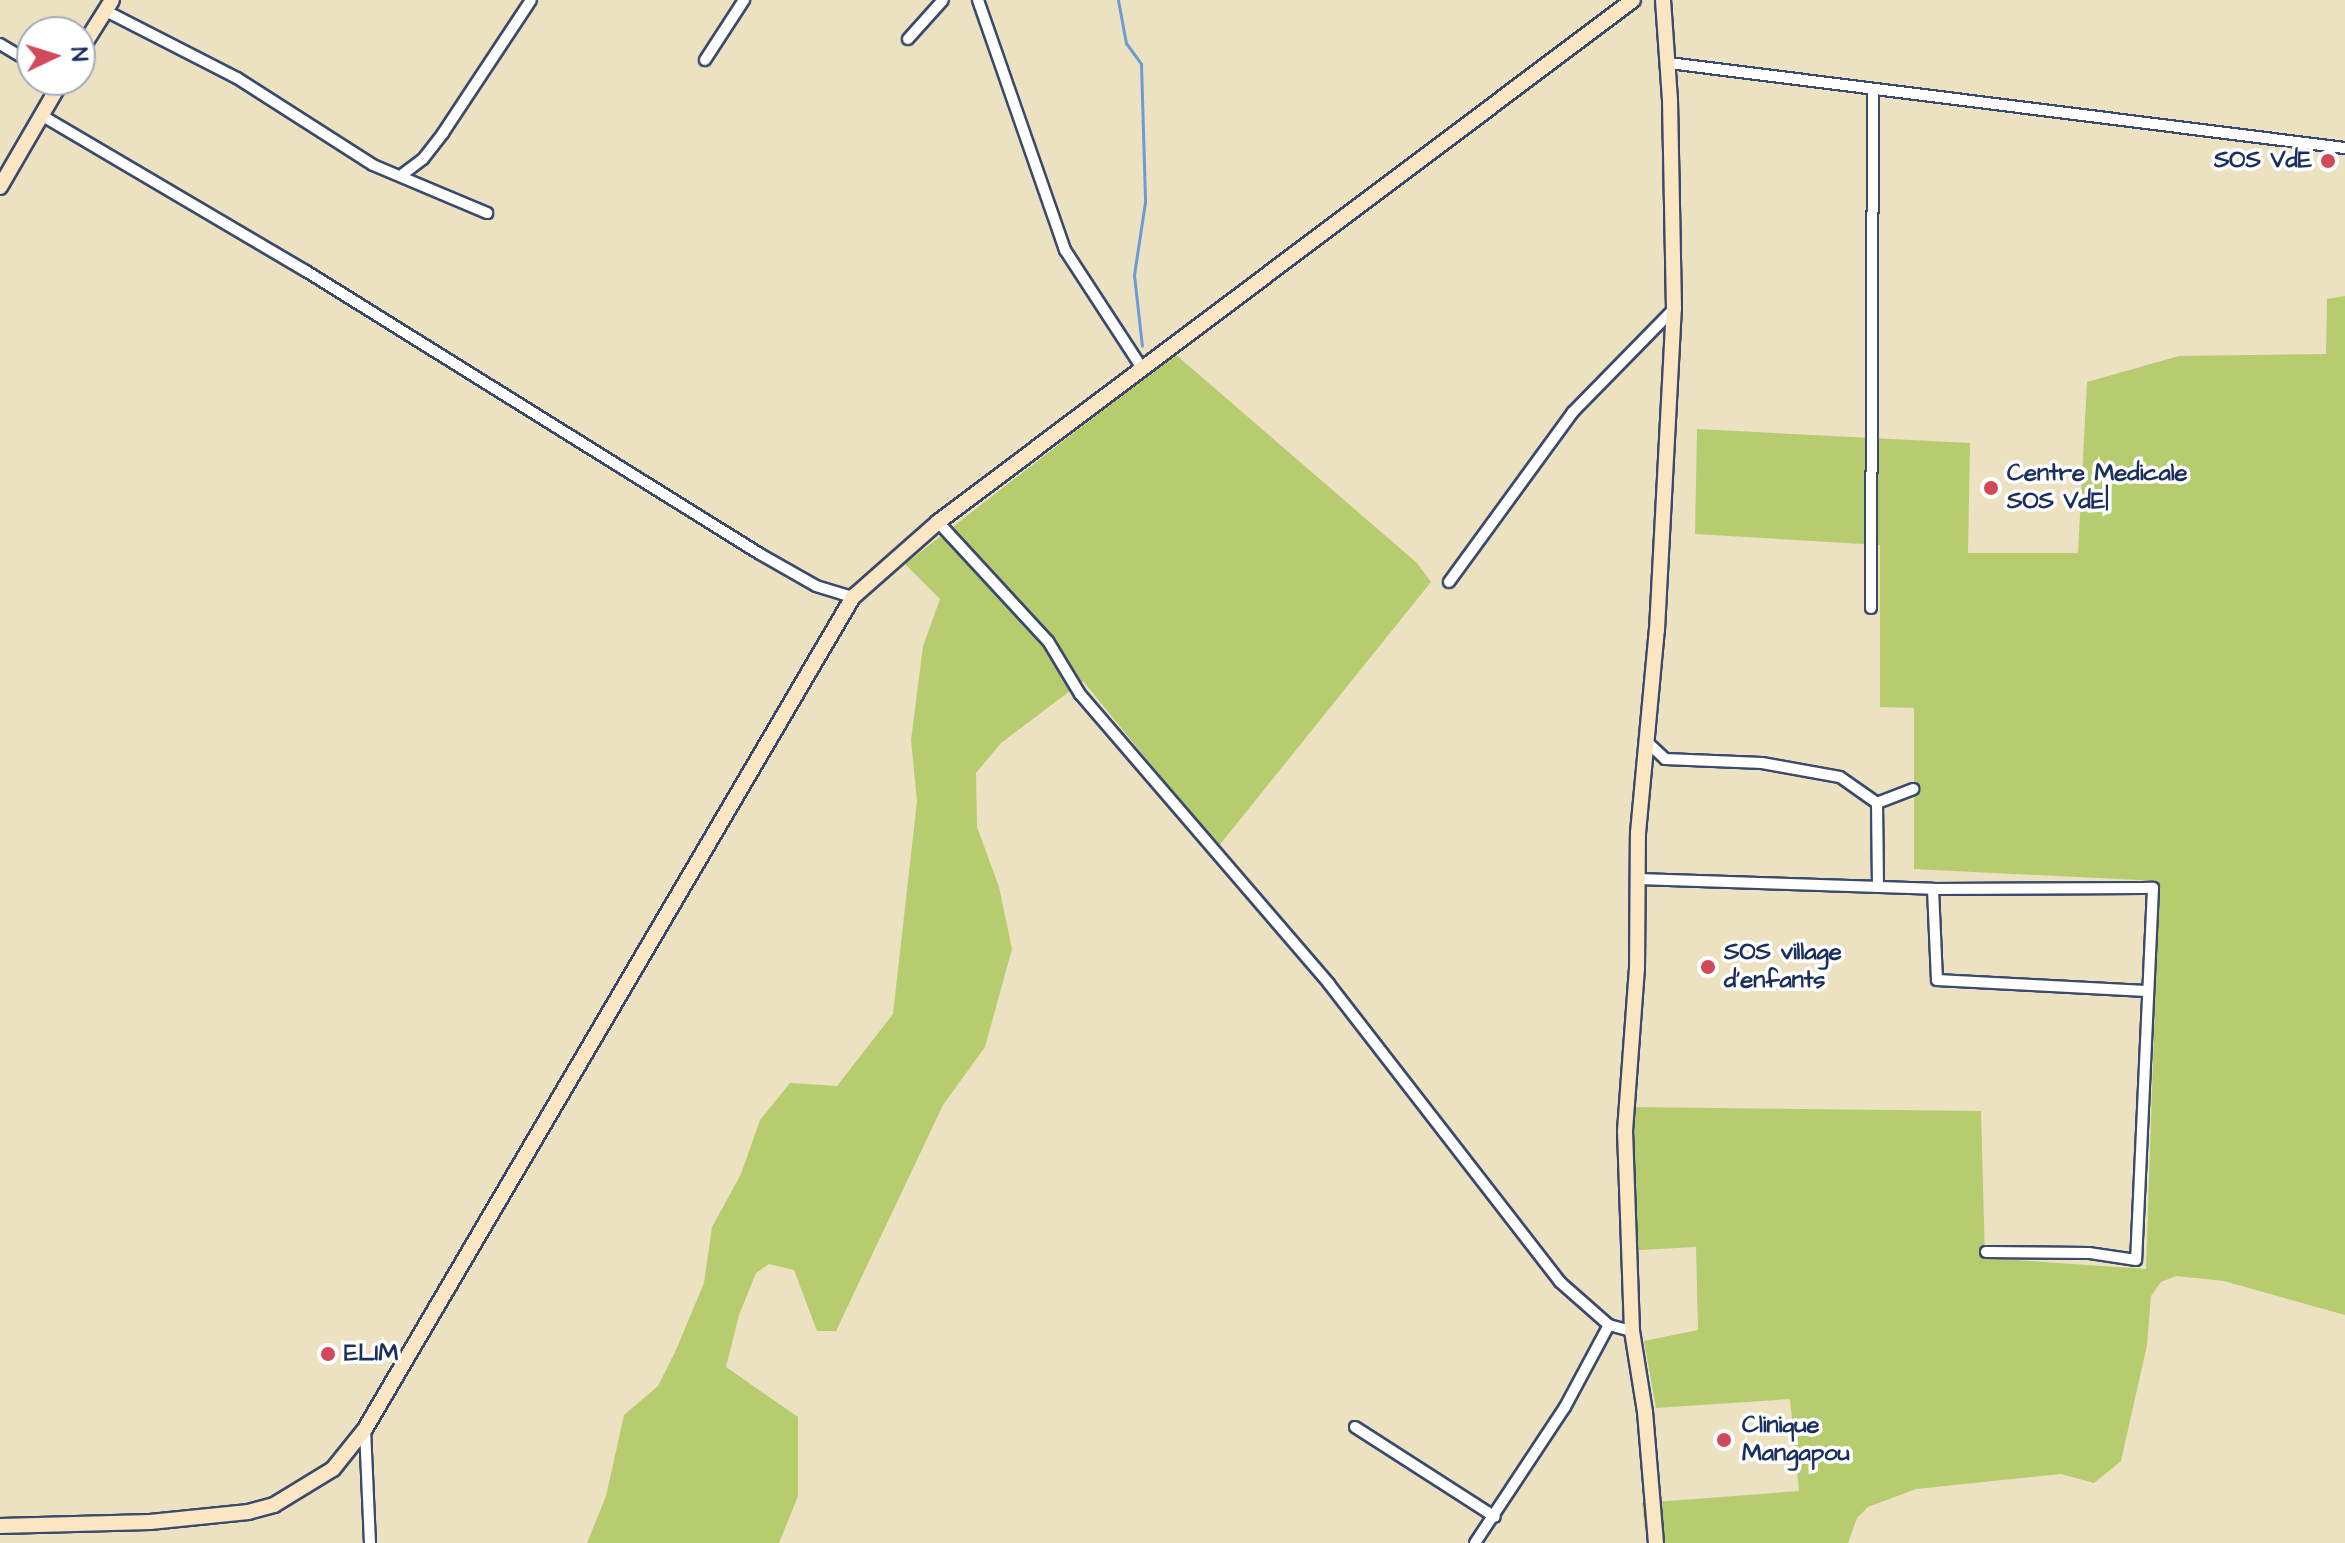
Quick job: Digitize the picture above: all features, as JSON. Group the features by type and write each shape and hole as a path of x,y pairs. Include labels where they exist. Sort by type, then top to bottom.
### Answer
{"street":[{"path":"403,174 423,159 443,133 531,0"},
{"path":"705,60 744,0"},
{"path":"908,39 943,0"},
{"path":"978,0 1065,250 1142,368"},
{"path":"0,1526 150,1522 248,1512 274,1505 333,1469 365,1429 853,597 938,522 1633,0"},
{"path":"1656,1543 1645,1412 1632,1331 1625,1131 1634,1046 1645,739 1657,630 1674,309 1669,63 1663,0"},
{"path":"96,26 109,5 237,78 373,165 403,174 455,204 487,213"},
{"path":"1669,63 2345,148"},
{"path":"1871,608 1873,91"},
{"path":"0,187 52,96"},
{"path":"41,115 306,271 760,554 816,586 853,597"},
{"path":"1449,582 1573,412 1674,309"},
{"path":"938,522 1048,641 1080,694 1329,984 1560,1282 1609,1325 1632,1331"},
{"path":"1645,739 1665,759 1829,771 1877,803"},
{"path":"1877,803 1913,789"},
{"path":"1877,803 1878,887"},
{"path":"1638,879 1933,889 2153,888 2136,1260 2089,1253 1986,1252"},
{"path":"1933,889 1937,980 2146,991"},
{"path":"1475,1543 1495,1517 1601,1346 1609,1325"},
{"path":"1355,1427 1495,1517"},
{"path":"365,1429 370,1543"}],"green space":[{"path":"2345,296 2345,1315 2224,1281 2176,1276 2161,1282 2151,1296 2147,1345 2121,1461 2094,1483 2061,1474 1916,1489 1868,1507 1857,1518 1848,1543 1647,1543 1642,1503 1799,1491 1790,1399 1656,1408 1644,1341 1698,1330 1696,1247 1622,1251 1620,1155 1627,1107 1981,1111 1985,1258 2146,1269 2159,881 1914,869 1914,708 1880,707 1880,545 1695,534 1697,429 1970,443 1968,553 2078,553 2087,382 2179,356 2326,354 2327,299"},
{"path":"1175,354 1417,563 1431,582 1218,847 1083,681 1001,743 976,773 977,827 999,887 1012,949 985,1047 943,1105 836,1331 817,1331 794,1270 769,1264 756,1273 739,1315 726,1367 798,1417 798,1496 779,1543 587,1543 606,1496 624,1415 658,1386 676,1350 704,1283 712,1227 741,1174 760,1120 790,1083 837,1086 893,1014 917,801 911,740 923,646 940,599 905,564"}],"waterway":[{"path":"1118,0 1126,43 1141,64 1145,202 1134,275 1142,346"}],"place":[{"name":"SOS VdE","path":"2328,161"},
{"name":"Centre Medicale SOS VdE|","path":"1991,488"},
{"name":"SOS village d'enfants","path":"1708,967"},
{"name":"ELIM","path":"328,1354"},
{"name":"Clinique Mangapou","path":"1724,1440"}]}
